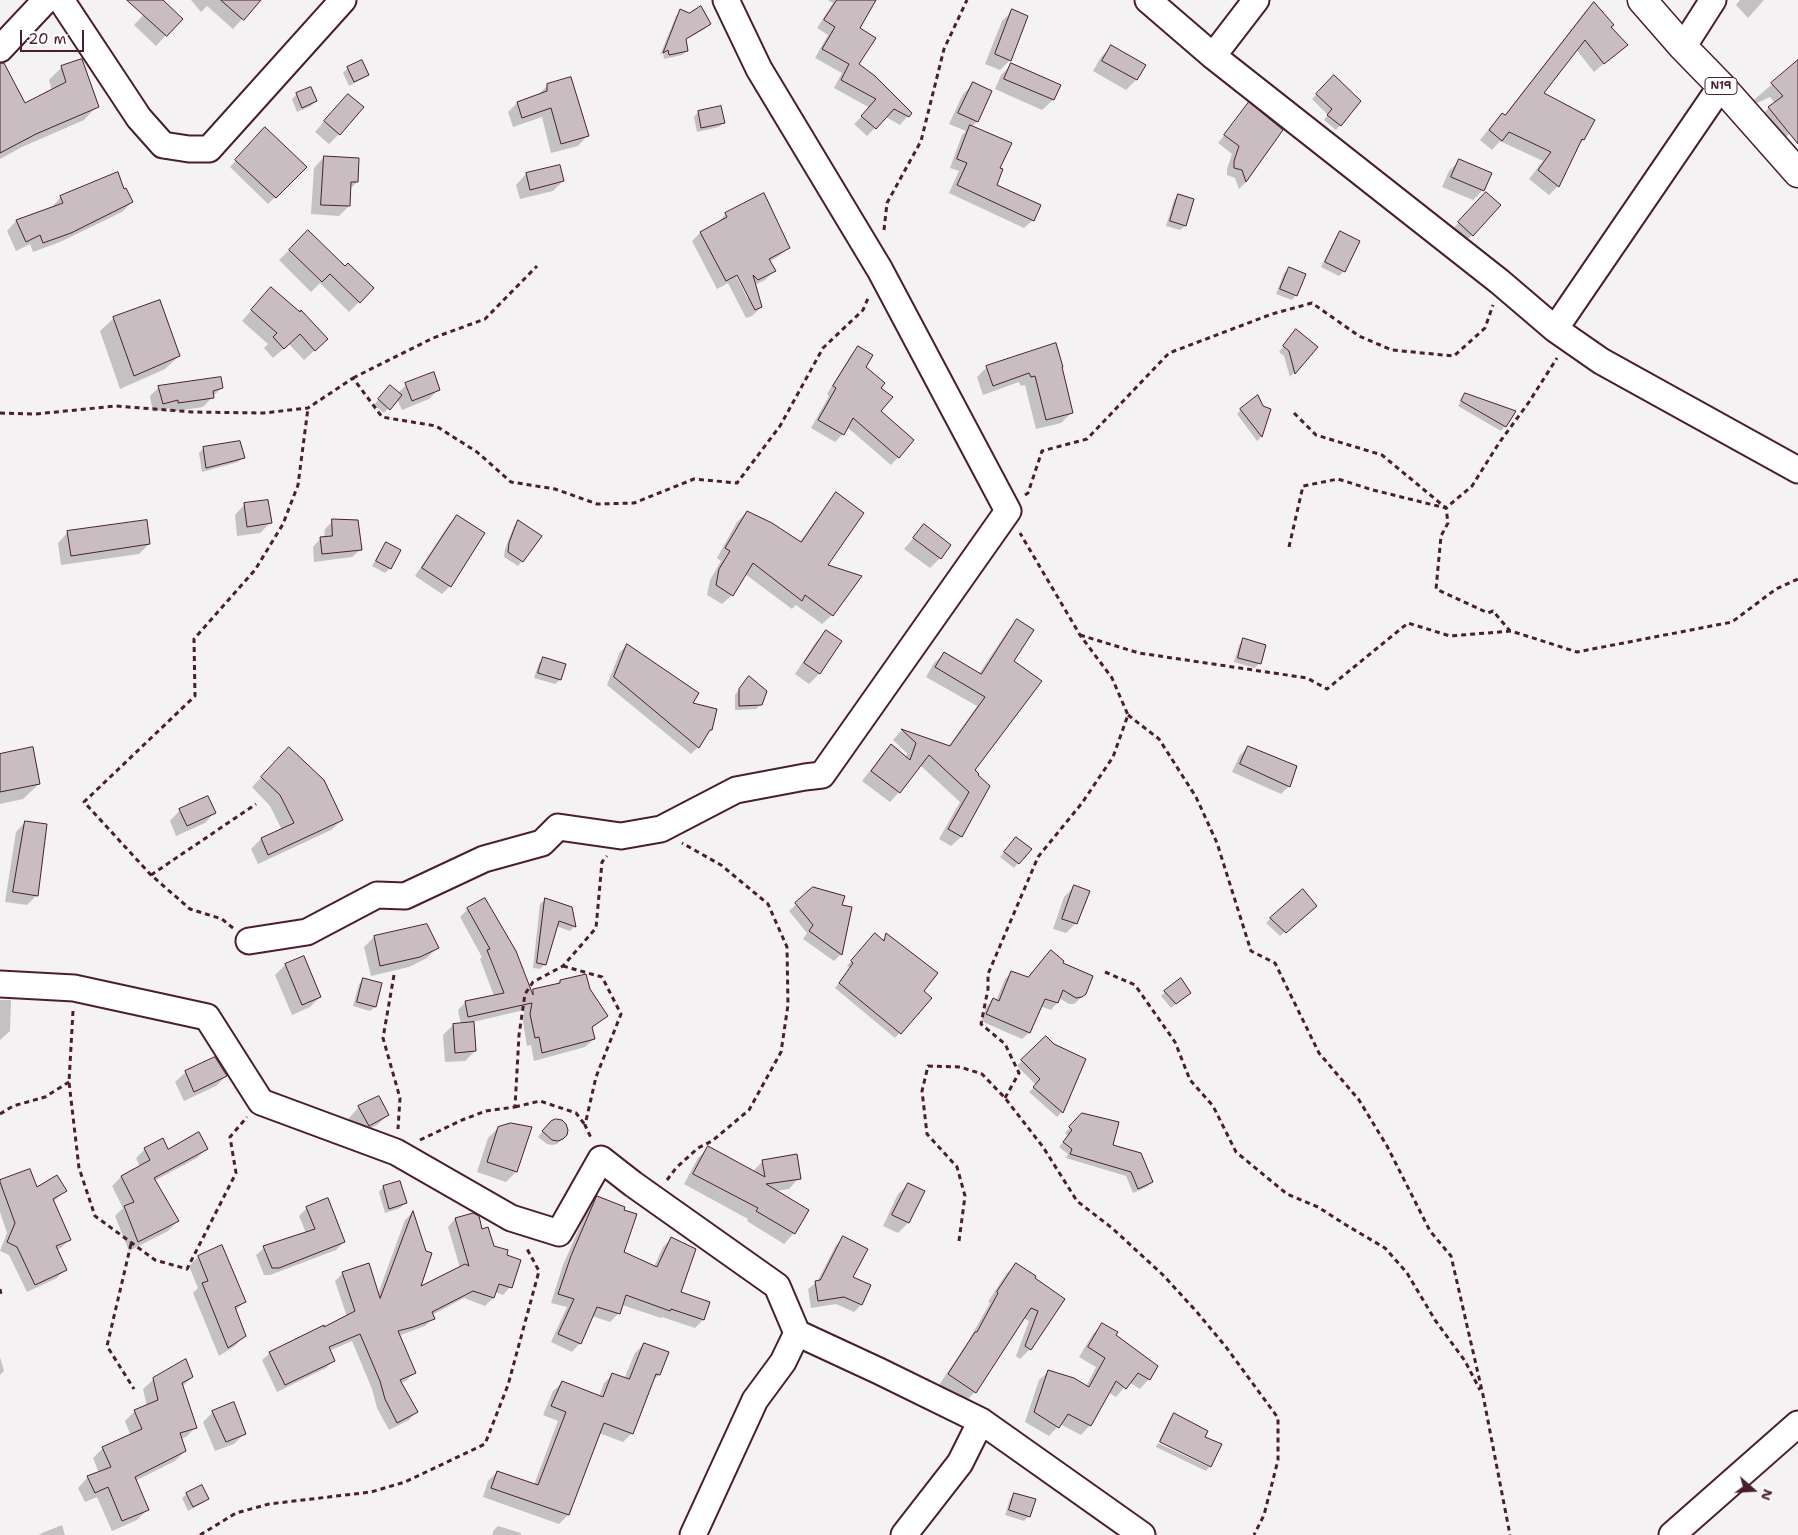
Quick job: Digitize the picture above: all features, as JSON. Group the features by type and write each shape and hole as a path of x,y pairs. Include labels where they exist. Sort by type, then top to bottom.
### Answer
{"main road":[{"name":"N19","path":"1642,0 1798,173"}],"street":[{"path":"0,48 46,0"},
{"path":"61,0 139,118 163,145 209,149 343,0"},
{"path":"250,941 307,932 377,895 406,896 484,859 542,843 558,827 621,836 661,829 736,790 822,775 1008,511 880,270 759,69 726,0"},
{"path":"1148,0 1213,56 1500,282 1562,334 1601,361 1798,470"},
{"path":"1213,56 1256,0"},
{"path":"1683,47 1713,0"},
{"path":"1562,334 1721,86"},
{"path":"0,984 74,988 207,1017 261,1102 396,1152 510,1218 559,1233 601,1159 777,1286 797,1333 880,1371 980,1421 1142,1535"},
{"path":"693,1535 756,1400 783,1362 797,1333"},
{"path":"904,1535 960,1463 980,1421"},
{"path":"1672,1535 1798,1424"}],"path":[{"path":"884,232 887,203 921,141 944,48 967,0"},
{"path":"0,413 36,414 116,406 228,413 264,413 308,408 354,378 433,338 485,319 537,266"},
{"path":"354,378 382,417 436,426 477,452 511,482 555,489 597,504 634,503 694,479 737,483 780,426 823,348 863,310 880,270"},
{"path":"1500,282 1485,328 1454,356 1392,350 1359,336 1312,303 1272,314 1169,353 1087,439 1042,451 1028,493 1008,511 1080,635 1112,678 1128,715 1159,739 1196,796 1217,843 1251,951 1275,963 1319,1053 1359,1100 1387,1146 1430,1231 1450,1256 1483,1395 1510,1535"},
{"path":"1446,508 1472,486 1529,402 1562,334"},
{"path":"250,941 222,919 190,909 151,875 84,802 195,696 194,639 255,570 283,524 298,485 308,408"},
{"path":"1294,413 1316,435 1382,455 1446,508 1448,523 1441,536 1436,589 1488,612 1493,612 1510,631"},
{"path":"1289,547 1303,486 1338,478 1373,490 1446,508"},
{"path":"1080,635 1139,653 1307,678 1327,689 1408,623 1450,636 1510,631 1577,652 1732,622 1776,589 1798,580"},
{"path":"1005,1098 1019,1073 1005,1044 981,1024 988,989 988,974 1038,857 1082,803 1113,757 1128,715"},
{"path":"151,875 256,804"},
{"path":"654,1198 681,1163 698,1148 712,1141 749,1110 782,1052 788,1005 787,947 768,904 721,865 683,844 661,829"},
{"path":"515,1107 520,1025 524,994 533,982 563,966 596,928 602,862 621,836"},
{"path":"563,966 602,977 621,1014 596,1077 585,1125"},
{"path":"1105,972 1135,985 1175,1042 1190,1080 1213,1106 1236,1152 1286,1194 1318,1207 1385,1248 1407,1273 1435,1320 1465,1361 1483,1395"},
{"path":"394,975 384,1038 400,1098 396,1152"},
{"path":"74,988 68,1082 79,1168 95,1216 155,1260 187,1269 236,1173 230,1137 261,1102"},
{"path":"958,1241 965,1196 957,1167 927,1134 922,1092 928,1066 960,1067 982,1074 1005,1098 1043,1147 1077,1200 1112,1228 1163,1276 1196,1311 1226,1347 1278,1418 1278,1460 1264,1515 1254,1535"},
{"path":"0,1114 13,1106 45,1097 68,1082"},
{"path":"396,1152 462,1120 486,1111 540,1101 576,1113 585,1125 601,1159"},
{"path":"200,1535 236,1513 269,1504 371,1492 405,1482 485,1444 508,1385 539,1271 510,1218"},
{"path":"131,1244 107,1346 134,1389"},
{"path":"0,1289 1,1294"}],"building":[{"path":"127,0 163,0 183,19 167,36"},
{"path":"221,0 261,0 244,20"},
{"path":"837,0 876,0 860,28 876,38 859,64 875,76 912,113 909,117 894,109 876,129 861,116 876,99 841,80 849,64 822,49 835,27 824,20"},
{"path":"1594,2 1614,25 1611,27 1628,45 1604,64 1585,40 1544,93 1595,120 1584,140 1582,139 1559,187 1538,170 1551,152 1509,132 1502,141 1489,130 1502,113 1505,115"},
{"path":"701,6 711,24 686,39 688,51 669,55 668,50 663,53 680,9 689,13"},
{"path":"1012,9 1028,16 1011,61 995,54"},
{"path":"1111,45 1146,65 1137,80 1102,61"},
{"path":"82,59 99,107 36,134 0,153 0,63 4,63 25,103 66,82 61,66"},
{"path":"362,60 369,75 354,82 347,67"},
{"path":"1798,60 1798,144 1768,107 1783,96 1771,83"},
{"path":"1011,63 1061,85 1054,100 1004,79"},
{"path":"1334,75 1361,101 1341,126 1327,115 1332,109 1316,94"},
{"path":"571,77 589,136 561,144 551,108 522,118 517,102 547,91 547,84"},
{"path":"973,82 992,91 978,122 958,113"},
{"path":"311,87 317,101 302,108 296,93"},
{"path":"348,94 364,107 340,135 324,121"},
{"path":"1249,102 1283,130 1246,182 1242,170 1234,168 1234,161 1239,146 1224,135"},
{"path":"721,106 725,123 701,128 698,111"},
{"path":"970,125 1012,143 1000,168 1003,169 997,185 1041,205 1034,221 957,185 967,163 957,159"},
{"path":"265,127 307,167 276,198 235,160"},
{"path":"324,156 359,158 358,182 351,182 350,206 321,205"},
{"path":"1459,159 1492,173 1484,191 1451,177"},
{"path":"560,165 564,181 530,190 526,173"},
{"path":"118,172 124,189 126,188 133,202 71,233 43,243 40,235 26,242 16,220 63,203 60,196"},
{"path":"1486,192 1501,205 1473,236 1458,222"},
{"path":"764,193 790,248 769,259 776,271 758,280 753,275 762,307 755,310 737,275 726,281 700,232 727,217 725,213"},
{"path":"1178,194 1194,199 1186,226 1170,221"},
{"path":"308,230 345,266 348,263 374,288 360,303 330,274 322,282 289,250"},
{"path":"1340,231 1360,241 1345,272 1325,262"},
{"path":"1289,267 1306,274 1297,296 1280,289"},
{"path":"271,287 300,312 301,310 328,339 315,351 300,334 284,349 273,337 277,333 251,310"},
{"path":"160,300 180,356 134,376 113,317"},
{"path":"1296,329 1318,347 1295,374 1289,351 1283,346"},
{"path":"1056,343 1073,413 1046,420 1035,376 1031,377 1029,373 993,386 986,366"},
{"path":"858,346 873,355 866,367 885,383 881,388 893,397 881,411 914,440 899,458 853,418 844,435 818,420 836,388 833,386"},
{"path":"434,372 440,390 412,401 405,383"},
{"path":"221,377 223,388 213,391 214,398 178,403 178,400 163,404 158,386"},
{"path":"390,385 402,395 390,410 378,399"},
{"path":"1465,393 1516,411 1506,427 1461,401"},
{"path":"1258,395 1263,406 1271,409 1262,437 1240,409"},
{"path":"240,441 245,458 206,468 203,447"},
{"path":"836,492 864,513 828,565 862,576 833,616 805,595 802,601 753,563 733,596 716,585 719,569 730,551 725,548 747,511 772,523 801,542"},
{"path":"268,500 272,523 247,527 244,503"},
{"path":"457,515 485,533 451,587 422,568"},
{"path":"332,519 358,520 362,550 322,554 320,537 332,536"},
{"path":"147,520 150,544 71,556 67,531"},
{"path":"518,520 542,536 523,562 508,552 509,543"},
{"path":"924,524 951,545 941,559 913,538"},
{"path":"386,542 401,550 391,569 376,561"},
{"path":"1017,619 1034,630 1014,661 1042,681 975,770 990,786 962,837 948,829 969,792 929,755 900,793 871,771 891,744 910,760 916,743 901,729 950,746 985,697 935,667 944,652 981,674"},
{"path":"826,630 842,641 820,674 804,663"},
{"path":"1243,638 1266,645 1261,664 1238,658"},
{"path":"627,644 699,693 693,703 717,709 712,730 710,730 699,748 614,677"},
{"path":"543,657 566,664 561,680 538,673"},
{"path":"749,676 767,691 762,705 739,706 739,689"},
{"path":"1248,746 1297,766 1290,787 1240,764"},
{"path":"33,747 40,784 0,792 0,754"},
{"path":"289,747 324,780 343,820 268,855 261,838 294,823 280,795 261,777"},
{"path":"208,796 216,813 187,826 179,809"},
{"path":"25,821 47,824 38,896 13,892"},
{"path":"1016,837 1032,849 1019,864 1004,852"},
{"path":"1074,885 1090,891 1077,924 1062,919"},
{"path":"813,887 845,896 842,905 852,907 842,955 809,931 813,925 795,903"},
{"path":"1303,889 1317,906 1286,933 1270,918"},
{"path":"485,898 516,951 533,995 533,989 560,983 560,980 586,974 590,989 608,1016 592,1027 595,1039 542,1053 539,1037 535,1038 530,1014 532,1003 468,1017 465,1001 504,993 487,950 490,949 467,908"},
{"path":"545,898 572,907 576,927 559,921 546,965 537,963"},
{"path":"427,924 439,948 420,957 380,966 374,936"},
{"path":"875,933 884,941 886,933 938,973 924,991 932,998 901,1034 839,983 853,963 851,961"},
{"path":"1051,950 1064,961 1063,963 1093,976 1086,994 1076,998 1063,990 1058,1003 1045,999 1030,1033 986,1014 993,998 999,1001 1011,971 1028,977"},
{"path":"304,956 321,997 302,1005 285,964"},
{"path":"363,978 382,983 376,1007 357,1002"},
{"path":"1181,978 1191,993 1176,1004 1164,991"},
{"path":"474,1022 476,1051 455,1053 453,1024"},
{"path":"1046,1036 1054,1044 1086,1059 1063,1113 1033,1087 1040,1079 1021,1060"},
{"path":"215,1057 227,1076 194,1092 185,1071"},
{"path":"379,1096 389,1115 369,1126 358,1106"},
{"path":"1082,1113 1119,1122 1113,1145 1141,1153 1153,1182 1138,1189 1131,1172 1070,1154 1072,1149 1063,1142 1072,1130 1069,1127"},
{"path":"556,1119 562,1120 568,1130 567,1135 558,1141 552,1140 542,1131 551,1121"},
{"path":"511,1123 532,1127 517,1172 487,1162 498,1127"},
{"path":"199,1132 208,1149 154,1178 179,1221 138,1242 124,1206 134,1202 121,1176 150,1160 144,1148 163,1138 168,1149"},
{"path":"708,1146 765,1177 762,1160 797,1154 801,1179 766,1184 809,1210 795,1234 756,1211 758,1208 693,1174"},
{"path":"30,1169 37,1187 57,1175 67,1191 53,1199 71,1240 56,1246 67,1270 35,1285 17,1247 7,1242 15,1223 0,1182 0,1180"},
{"path":"400,1181 407,1203 389,1209 383,1186"},
{"path":"908,1183 925,1191 909,1223 892,1215"},
{"path":"597,1196 625,1207 624,1210 637,1214 624,1252 657,1267 671,1237 696,1249 681,1292 710,1302 704,1320 671,1309 670,1311 626,1295 620,1314 597,1307 581,1344 558,1334 574,1299 558,1294 571,1256"},
{"path":"328,1198 345,1242 279,1268 272,1268 263,1246 315,1229 306,1207"},
{"path":"413,1211 426,1251 432,1253 421,1286 465,1264 469,1266 455,1218 473,1213 479,1216 482,1229 488,1227 494,1246 508,1250 507,1255 521,1260 512,1288 499,1284 494,1298 473,1291 432,1312 435,1319 398,1331 416,1373 400,1380 418,1412 397,1423 385,1399 380,1381 360,1334 329,1347 335,1361 285,1385 269,1352 355,1311 342,1272 369,1263 380,1298"},
{"path":"843,1236 868,1249 853,1277 871,1285 862,1305 844,1297 818,1301 815,1281 820,1280"},
{"path":"222,1245 246,1302 235,1307 246,1336 228,1348 202,1283 208,1281 198,1256"},
{"path":"1016,1263 1065,1299 1031,1350 1025,1346 1038,1311 1031,1308 976,1393 948,1374 975,1332 977,1332 997,1292"},
{"path":"1102,1323 1118,1332 1116,1335 1158,1366 1150,1380 1138,1373 1126,1389 1116,1381 1091,1426 1068,1414 1059,1428 1034,1412 1048,1370 1074,1378 1089,1387 1105,1358 1088,1347"},
{"path":"644,1343 669,1352 660,1375 656,1374 633,1434 604,1423 569,1515 491,1488 497,1471 538,1485 566,1412 551,1406 562,1381 603,1397 612,1373 629,1379"},
{"path":"186,1359 193,1377 182,1383 197,1428 180,1433 186,1451 135,1477 149,1510 122,1521 108,1487 95,1493 87,1476 111,1467 102,1447 142,1429 134,1410 158,1400 153,1378"},
{"path":"234,1402 246,1434 226,1442 212,1411"},
{"path":"1174,1413 1208,1431 1205,1437 1222,1444 1211,1467 1160,1442"},
{"path":"202,1485 209,1499 193,1507 186,1493"},
{"path":"1014,1493 1036,1499 1030,1517 1009,1510"}]}
